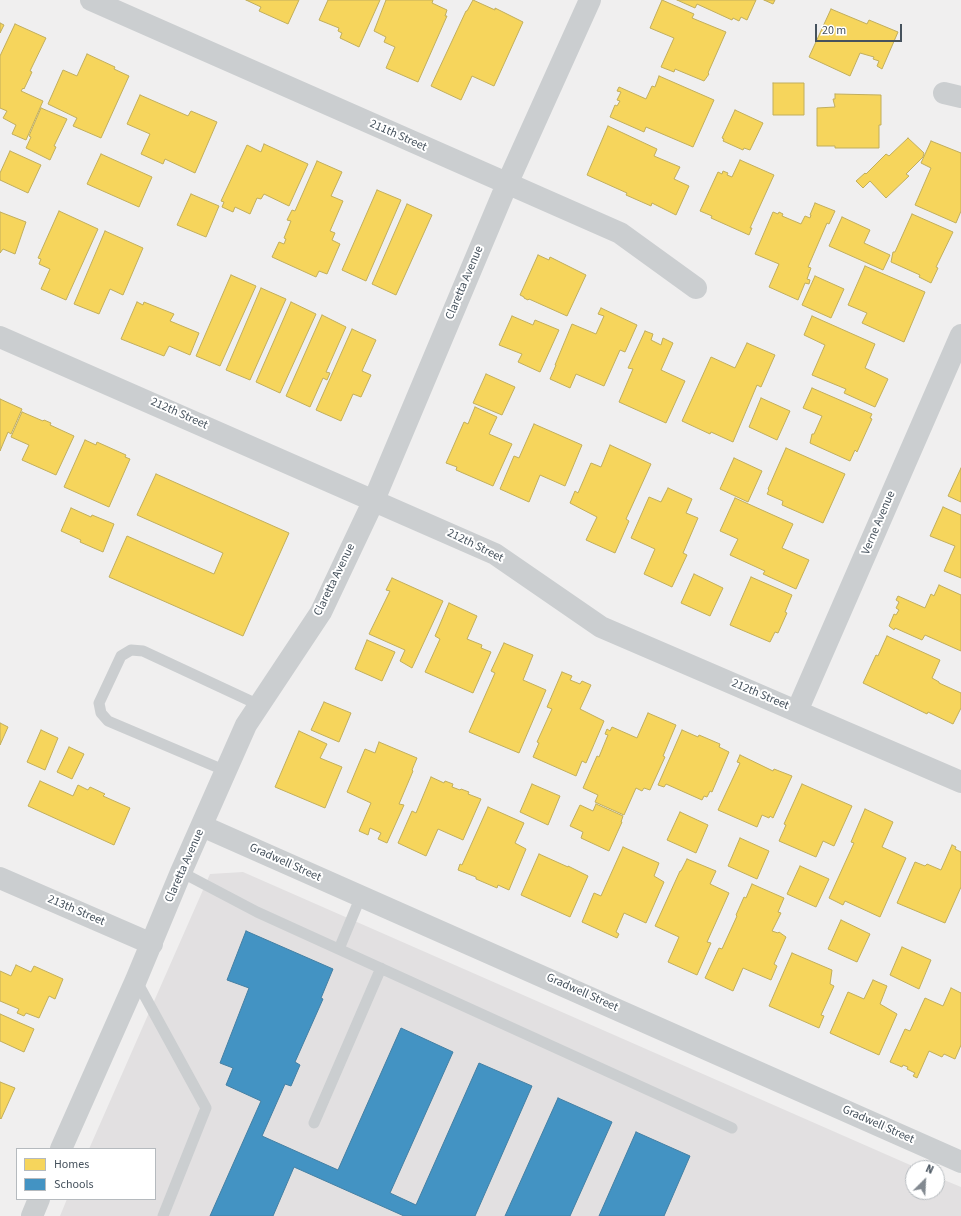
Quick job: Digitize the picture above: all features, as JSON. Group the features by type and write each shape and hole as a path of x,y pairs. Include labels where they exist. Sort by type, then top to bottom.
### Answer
{"street":[{"name":"211th Street","path":"91,0 620,233 696,288"},
{"name":"Claretta Avenue","path":"61,1148 152,944 181,872 246,725 321,612 374,500 507,184 590,0"},
{"name":"Verne Avenue","path":"798,711 961,335"},
{"name":"212th Street","path":"0,337 495,554 601,627 961,782"},
{"name":"Gradwell Street","path":"202,826 961,1162"},
{"name":"213th Street","path":"0,878 152,944"},
{"path":"32,1216 39,1200"}],"lane":[{"path":"226,771 108,721 101,713 99,703 120,656 131,650 143,651 221,686 259,706"},
{"path":"181,872 257,912 732,1128"},
{"path":"339,949 361,896"},
{"path":"314,1123 381,968"},
{"path":"136,980 206,1108 163,1216"}],"shaded area":[{"path":"243,872 905,1163 905,1200 945,1200 945,1180 961,1187 961,1216 60,1216 67,1200 156,1200 156,1148 89,1148 210,874"}],"building: Homes":[{"path":"246,0 299,0 288,24 259,11 261,7"},
{"path":"328,0 380,0 359,47 340,38 342,33 338,31 339,28 319,20"},
{"path":"386,0 433,0 432,3 447,10 445,16 447,16 418,82 386,68 395,47 384,42 386,37 374,31"},
{"path":"473,0 495,10 495,8 523,22 494,86 472,76 461,100 431,86 466,11"},
{"path":"662,0 694,14 692,18 726,32 708,73 709,74 704,81 675,69 674,72 661,67 674,38 650,28"},
{"path":"677,0 756,0 747,20 741,17 739,21 733,18 732,20 697,4 695,8"},
{"path":"764,0 775,0 773,4"},
{"path":"831,9 867,24 869,20 898,32 882,69 877,66 879,61 873,59 874,57 860,53 850,76 809,57"},
{"path":"0,23 4,25 0,33"},
{"path":"15,24 46,38 30,71 32,72 24,89 23,88 21,91 43,101 26,140 12,134 16,125 3,118 7,111 0,108 0,56"},
{"path":"87,54 115,67 114,69 129,76 101,138 73,126 77,118 48,104 63,70 77,76"},
{"path":"659,76 714,100 693,147 646,127 644,132 610,117 615,105 617,106 620,101 617,100 621,92 617,91 619,87 646,99 652,86 655,87"},
{"path":"773,83 804,83 804,115 773,115"},
{"path":"835,94 881,95 879,148 835,148 835,146 817,146 817,108 835,107 833,99 835,99"},
{"path":"140,95 188,116 191,111 217,122 195,173 165,159 163,164 141,154 150,134 127,124"},
{"path":"41,108 67,119 54,146 56,147 50,160 26,148 31,137 29,136"},
{"path":"735,110 763,123 750,150 744,148 743,150 723,141 724,139 722,138"},
{"path":"608,126 657,149 654,156 680,167 674,179 689,186 676,215 652,203 651,206 626,195 627,193 587,175"},
{"path":"908,138 924,153 923,157 906,174 909,176 886,198 870,181 863,188 856,181 865,173 866,174 886,154 889,156"},
{"path":"931,141 961,153 961,211 956,223 915,205 931,168 921,163"},
{"path":"264,144 308,164 289,206 264,194 261,199 257,198 250,214 235,207 233,212 222,207 224,202 221,201 247,145 261,152"},
{"path":"10,151 41,165 28,193 0,180 0,173"},
{"path":"101,154 152,177 139,207 87,184"},
{"path":"740,160 774,175 750,228 752,228 749,235 711,218 712,216 700,211 718,172 722,174 723,171 732,177"},
{"path":"317,161 342,172 331,196 343,201 330,231 335,233 332,240 340,244 327,274 319,271 316,277 272,257 279,242 284,244 286,239 284,238 291,221 287,220 292,210 295,211"},
{"path":"377,190 401,200 366,281 342,270"},
{"path":"191,194 219,206 206,237 177,225"},
{"path":"815,203 835,211 829,224 827,223 808,267 811,268 807,279 810,280 809,284 805,283 798,300 769,287 779,264 755,254 773,212 778,214 779,212 783,214 782,216 801,224 805,216 810,218"},
{"path":"407,204 432,215 396,295 372,284"},
{"path":"59,211 98,229 66,300 41,289 50,269 39,264 41,259 38,258"},
{"path":"0,212 26,222 15,254 3,249 0,253"},
{"path":"912,214 953,232 936,267 938,268 931,283 919,277 920,275 891,262 893,252 895,252"},
{"path":"842,217 870,230 864,243 890,255 883,270 829,246"},
{"path":"105,231 143,248 123,295 110,289 99,314 74,304"},
{"path":"538,255 549,260 550,257 586,275 567,316 529,299 528,300 520,295"},
{"path":"865,266 925,292 904,342 862,323 867,313 848,305"},
{"path":"231,275 256,286 220,366 196,356"},
{"path":"815,276 844,289 831,318 802,305"},
{"path":"261,288 286,299 250,380 226,370"},
{"path":"137,302 143,305 144,302 174,314 170,321 199,333 190,355 169,346 164,356 121,339"},
{"path":"291,302 316,314 280,393 256,382"},
{"path":"601,308 637,325 625,352 620,350 604,386 576,374 570,388 550,379 572,324 596,334 604,316 598,314"},
{"path":"322,315 346,327 326,372 330,373 327,380 323,378 310,407 286,396"},
{"path":"512,316 533,325 535,320 559,330 540,372 518,362 522,354 499,345"},
{"path":"812,316 875,344 865,368 888,379 875,407 844,393 846,389 812,375 825,345 804,335"},
{"path":"352,329 376,340 362,371 371,375 361,397 353,394 341,421 316,410"},
{"path":"645,331 653,334 651,340 661,345 663,338 673,343 661,370 685,381 666,423 619,402 633,369 628,368"},
{"path":"747,343 775,355 761,387 757,385 733,442 711,432 710,434 682,421 711,357 735,368"},
{"path":"486,374 515,387 502,415 473,403"},
{"path":"812,388 872,414 870,418 872,419 857,452 855,450 850,461 810,443 812,434 814,434 822,416 803,408"},
{"path":"761,398 790,411 777,440 749,427"},
{"path":"0,399 22,409 11,434 8,432 0,451"},
{"path":"475,407 497,417 489,434 512,444 493,486 456,470 457,467 446,463 464,422 468,424"},
{"path":"22,412 51,423 50,425 74,436 56,475 22,460 29,445 11,437"},
{"path":"534,424 582,445 565,486 540,475 529,502 500,489 514,456 519,458"},
{"path":"85,440 96,445 97,442 126,455 125,457 130,459 109,507 64,487"},
{"path":"610,445 651,464 626,519 629,521 615,553 586,540 597,517 570,503 575,491 578,493 591,463 601,467"},
{"path":"786,448 845,474 823,523 782,505 783,501 767,494"},
{"path":"734,458 762,471 748,502 720,489"},
{"path":"961,468 961,502 948,496"},
{"path":"156,474 289,533 243,636 109,577 127,536 214,574 223,553 137,515"},
{"path":"668,488 692,499 686,513 698,518 683,553 687,555 672,587 644,574 655,549 631,538 649,497 661,502"},
{"path":"735,498 793,524 782,548 809,560 796,589 763,574 765,571 730,555 738,539 720,531"},
{"path":"943,507 961,515 961,578 944,571 955,546 930,536"},
{"path":"71,508 91,517 92,515 114,524 103,552 80,542 81,540 61,531"},
{"path":"694,574 723,588 710,616 681,603"},
{"path":"751,577 792,595 785,612 787,613 778,633 775,632 770,642 730,625"},
{"path":"392,578 443,601 412,668 400,661 405,650 369,634 390,591 386,590"},
{"path":"939,585 961,595 961,651 925,635 922,640 895,628 894,630 889,626 894,614 896,615 899,610 896,608 899,602 896,600 898,596 925,608 931,594 934,596"},
{"path":"449,603 477,616 467,639 482,645 481,648 491,652 473,693 425,672 440,639 435,636"},
{"path":"887,636 940,660 932,678 939,683 961,693 961,708 953,724 928,712 927,714 863,683"},
{"path":"367,640 395,652 382,681 355,669"},
{"path":"504,643 533,655 523,680 546,690 519,753 469,732 495,673 491,671"},
{"path":"562,672 572,676 570,680 580,684 582,681 591,685 580,709 604,721 586,763 582,761 576,776 533,757 539,743 537,742 552,709 547,707"},
{"path":"324,702 351,713 339,742 311,730"},
{"path":"648,713 676,725 663,756 665,757 650,790 644,788 642,791 636,788 624,815 595,802 598,795 583,788 597,756 599,757 608,735 605,734 607,729 610,731 612,727 637,738"},
{"path":"0,723 8,727 0,745"},
{"path":"41,730 58,738 45,770 27,762"},
{"path":"682,730 720,744 719,747 729,752 712,792 710,791 707,797 704,796 702,800 666,784 664,787 658,785"},
{"path":"299,731 327,744 320,758 342,767 325,808 275,787"},
{"path":"379,742 417,758 399,804 404,805 387,843 378,839 381,833 370,828 368,835 359,831 371,803 347,792 365,749 375,753"},
{"path":"69,747 84,754 72,779 57,772"},
{"path":"740,755 773,771 774,769 792,776 773,818 762,815 757,827 718,810 740,763 737,762"},
{"path":"431,777 444,783 445,781 453,784 452,787 469,792 468,794 481,799 463,840 438,829 426,856 398,843 412,811 416,813"},
{"path":"40,781 73,796 78,785 88,790 90,787 105,794 103,796 130,808 114,845 28,806"},
{"path":"532,784 560,796 548,825 520,812"},
{"path":"802,784 852,806 834,846 823,841 816,857 779,841 786,825 784,824"},
{"path":"596,804 623,816 622,822 609,851 581,838 583,832 570,826 580,805 593,811"},
{"path":"488,807 524,823 515,843 526,849 509,890 498,885 497,888 458,870 460,864 462,865"},
{"path":"865,809 893,822 882,847 906,858 880,917 845,901 843,905 829,898 854,843 851,842"},
{"path":"680,812 708,825 696,853 667,840"},
{"path":"740,838 769,851 757,879 728,866"},
{"path":"952,845 956,847 955,849 961,852 961,887 945,923 897,903 915,862 925,866 927,864 941,870"},
{"path":"623,847 659,863 654,876 664,882 646,923 624,913 616,932 619,934 617,938 582,922 594,893 601,896"},
{"path":"539,854 588,876 570,917 521,895"},
{"path":"687,859 716,871 710,884 729,893 707,942 711,943 697,975 668,962 679,937 655,926"},
{"path":"800,866 829,879 816,907 787,894"},
{"path":"752,884 784,898 778,912 781,913 772,931 779,932 786,937 774,964 777,966 771,980 743,968 733,991 705,978 719,948 722,949 744,897 746,898"},
{"path":"841,920 870,934 857,962 828,949"},
{"path":"902,947 931,960 919,989 890,975"},
{"path":"792,953 832,970 830,984 834,986 821,1015 824,1016 819,1028 769,1006"},
{"path":"16,965 31,972 34,966 63,979 55,999 49,996 39,1018 26,1013 24,1016 17,1013 19,1009 0,1001 0,971 11,976"},
{"path":"873,980 887,986 880,1004 897,1014 879,1055 830,1033 848,992 864,999"},
{"path":"951,988 961,993 961,1045 955,1059 944,1054 942,1057 929,1051 917,1078 913,1076 915,1073 907,1069 908,1067 903,1065 902,1067 890,1062 905,1029 910,1031 925,998 943,1006"},
{"path":"0,1014 34,1029 24,1052 0,1041"},
{"path":"0,1082 15,1088 1,1119 0,1118"}],"building: Schools":[{"path":"246,931 333,969 321,998 323,999 295,1062 300,1065 291,1086 285,1084 262,1136 338,1170 401,1028 453,1052 390,1193 416,1205 479,1063 532,1086 475,1216 404,1216 294,1167 273,1216 210,1216 261,1101 226,1085 233,1068 220,1063 249,988 227,980"},
{"path":"558,1098 612,1122 570,1216 505,1216"},
{"path":"636,1132 690,1156 664,1216 599,1216"}]}
